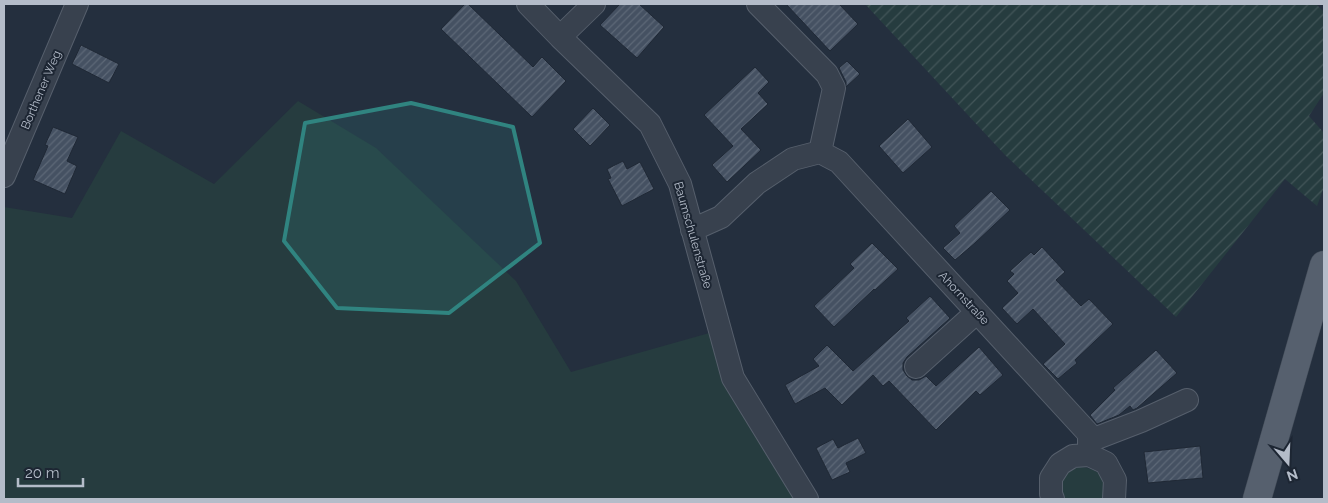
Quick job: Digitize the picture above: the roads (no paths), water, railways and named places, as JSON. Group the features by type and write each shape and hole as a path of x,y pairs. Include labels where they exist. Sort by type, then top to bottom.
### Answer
{"main road":[{"path":"1257,499 1324,265"}],"street":[{"name":"Borthener Weg","path":"4,176 77,4"},
{"name":"Baumschulenstraße","path":"528,4 650,124 680,184 734,378 807,499"},
{"path":"560,37 594,4"},
{"path":"692,230 721,217 757,183 793,159 820,152 834,88 827,74 758,4"},
{"name":"Ahornstraße","path":"820,152 839,162 1089,434 1089,448 1106,463 1115,480 1114,499"},
{"path":"916,368 977,312"},
{"path":"1053,499 1051,494 1052,478 1060,464 1141,420 1187,400"}]}
